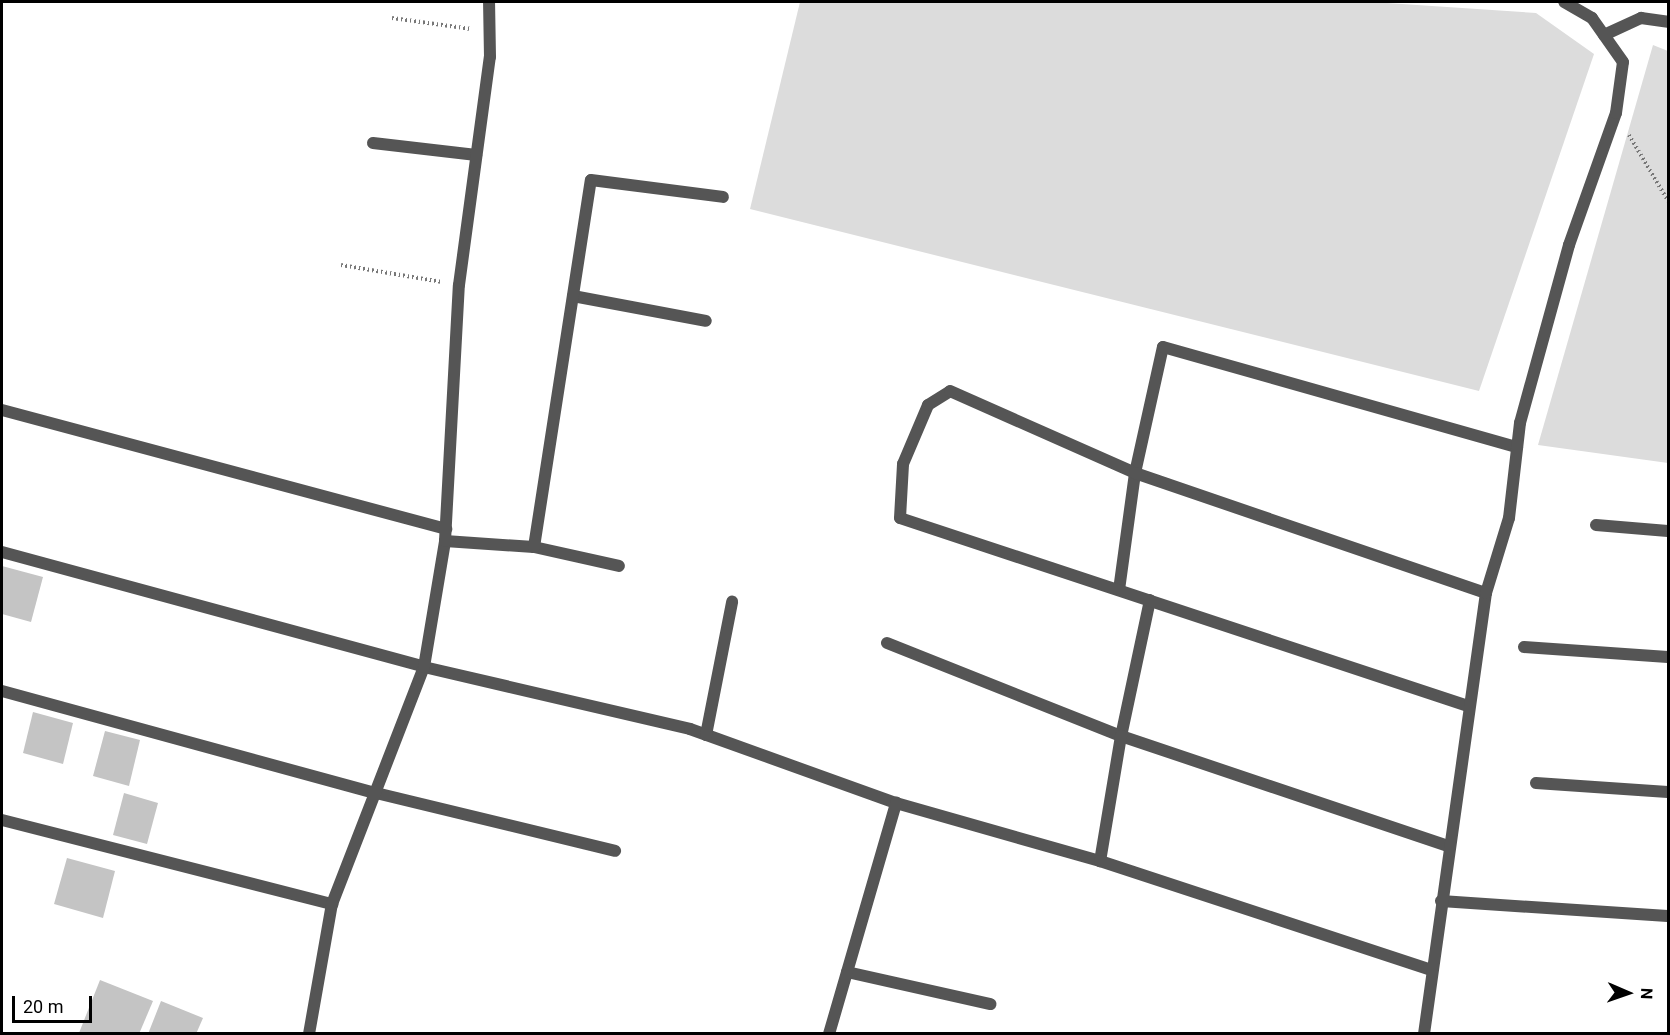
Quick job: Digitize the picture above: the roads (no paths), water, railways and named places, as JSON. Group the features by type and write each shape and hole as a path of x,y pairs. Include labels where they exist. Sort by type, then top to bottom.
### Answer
{"street":[{"path":"309,1034 332,904 424,667 445,535 459,285 490,31 489,2"},
{"path":"1424,1034 1448,846 1485,593 1509,518 1517,447 1569,245 1616,113 1623,62 1592,18 1564,2"},
{"path":"1604,35 1641,18 1668,22"},
{"path":"373,143 476,155"},
{"path":"534,547 591,180 723,197"},
{"path":"573,296 706,321"},
{"path":"1119,590 1135,473 1162,347 1517,447"},
{"path":"1468,706 900,518 903,464 928,405 950,390 1135,473 1485,593"},
{"path":"2,410 445,535 534,547 619,566"},
{"path":"1596,525 1668,531"},
{"path":"2,552 424,667 706,735 896,803 1100,861 1431,970"},
{"path":"1100,861 1121,736 1150,600"},
{"path":"706,735 732,602"},
{"path":"887,643 1121,736 1448,846"},
{"path":"1524,647 1668,657"},
{"path":"2,691 376,793 615,850"},
{"path":"1536,783 1668,792"},
{"path":"829,1034 896,803"},
{"path":"2,820 332,904"},
{"path":"1441,901 1668,916"},
{"path":"847,972 990,1004"}]}
